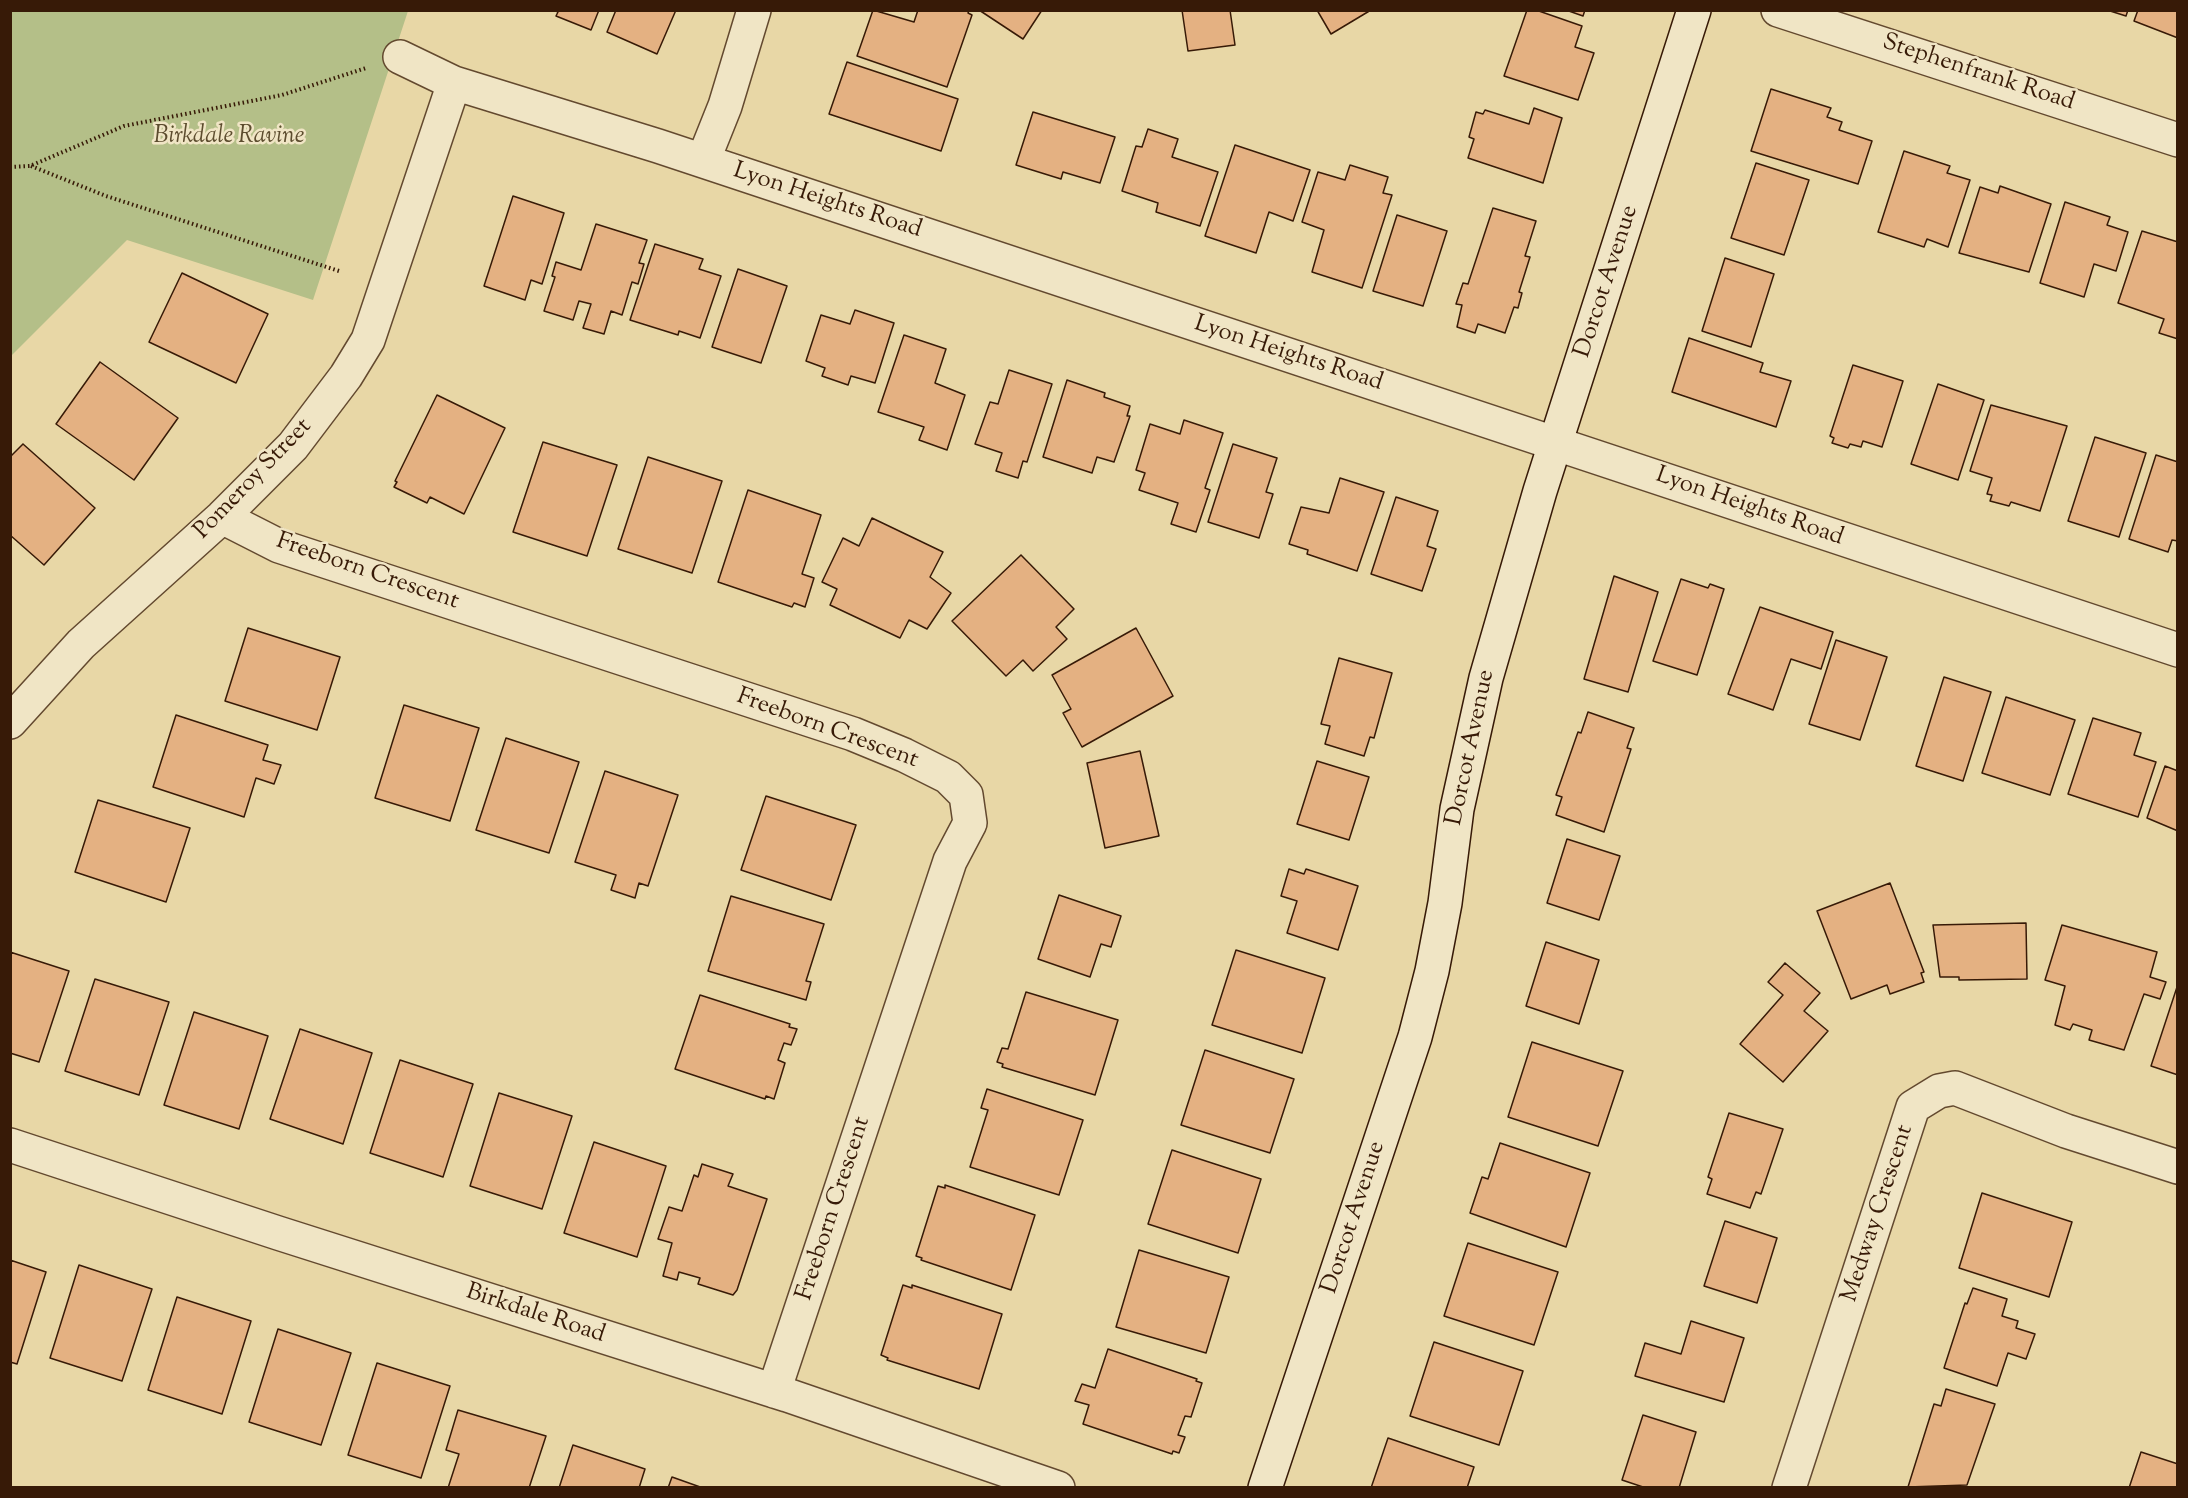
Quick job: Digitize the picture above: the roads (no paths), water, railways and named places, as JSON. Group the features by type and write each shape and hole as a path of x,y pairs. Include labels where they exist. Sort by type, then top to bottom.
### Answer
{"street":[{"path":"703,161 725,106 754,10"},
{"name":"Dorcot Avenue","path":"1265,1488 1415,1037 1443,915 1457,809 1472,731 1556,444 1694,10"},
{"name":"Stephenfrank Road","path":"1778,10 2178,140"},
{"name":"Lyon Heights Road","path":"400,57 454,83 703,161 2178,650"},
{"name":"Pomeroy Street","path":"10,722 81,644 222,517 294,446 346,376 368,340 454,83"},
{"name":"Freeborn Crescent","path":"222,517 279,546 853,734 904,754 939,773 966,795 970,824 950,861 774,1391"},
{"name":"Medway Crescent","path":"1789,1488 1913,1107 1939,1091 1955,1088 2066,1131 2178,1167"},
{"name":"Birkdale Road","path":"10,1145 774,1391 1058,1488"}],"park label":[{"name":"Birkdale Ravine","path":"229,138"}]}
